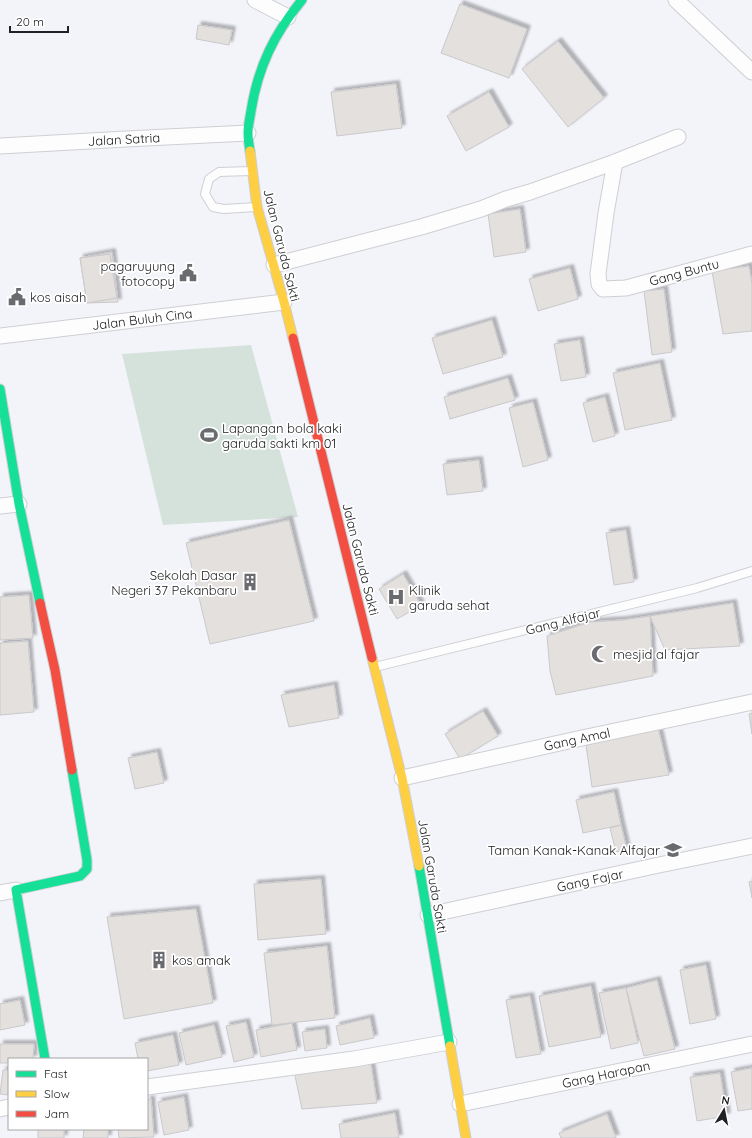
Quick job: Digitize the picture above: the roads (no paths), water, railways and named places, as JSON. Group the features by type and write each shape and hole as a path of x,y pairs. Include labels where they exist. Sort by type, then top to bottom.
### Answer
{"main road":[{"name":"Jalan Garuda Sakti","path":"302,0 288,17 272,44 261,69 254,94 248,133 257,207 284,302 402,778 428,914 466,1138"},
{"path":"0,389 19,504 55,670 87,860 87,869 80,876 16,890 45,1058"}],"street":[{"path":"255,0 288,17"},
{"path":"676,0 752,72"},
{"name":"Jalan Satria","path":"0,146 248,133"},
{"path":"274,265 421,227 481,209 615,162 678,137"},
{"name":"Gang Buntu","path":"615,162 606,213 598,274 599,284 604,289 626,288 752,254"},
{"name":"Jalan Buluh Cina","path":"0,336 284,302"},
{"path":"0,506 19,504"},
{"name":"Gang Amal","path":"402,778 752,702"},
{"name":"Gang Fajar","path":"428,914 752,846"},
{"path":"0,893 16,890"},
{"path":"148,1087 354,1059 449,1042"},
{"name":"Gang Harapan","path":"460,1104 752,1044"}],"lane":[{"path":"252,171 219,172 209,179 205,194 212,207 224,209 257,207"},
{"name":"Gang Alfajar","path":"374,667 697,588 752,571"}],"place":[{"name":"pagaruyung fotocopy","path":"188,273"},
{"name":"kos aisah","path":"17,297"},
{"name":"Lapangan bola kaki garuda sakti km 01","path":"209,435"},
{"name":"Sekolah Dasar Negeri 37 Pekanbaru","path":"250,582"},
{"name":"Klinik garuda sehat","path":"396,597"},
{"name":"mesjid al fajar","path":"600,654"},
{"name":"Taman Kanak-Kanak Alfajar","path":"673,850"},
{"name":"kos amak","path":"159,960"}]}
